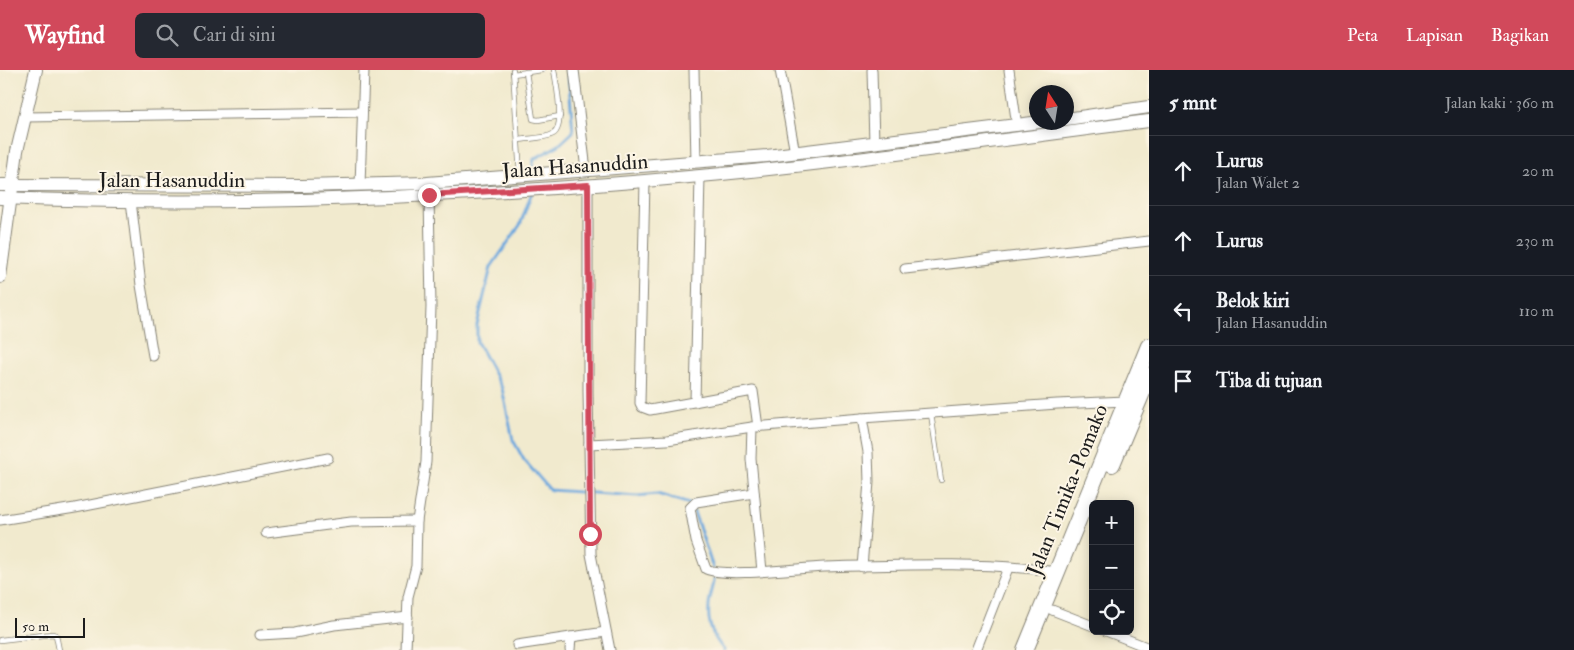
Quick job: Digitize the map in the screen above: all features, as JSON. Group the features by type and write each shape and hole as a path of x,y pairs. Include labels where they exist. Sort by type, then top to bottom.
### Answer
{"highway":[{"name":"Jalan Timika-Pomako","path":"1026,650 1149,346"},
{"name":"Jalan Timika-Pomako","path":"1095,500 1149,376"},
{"name":"Jalan Timika-Pomako","path":"1036,650 1089,515"}],"street":[{"path":"0,276 6,185 26,117 36,70"},
{"path":"360,185 364,70"},
{"path":"574,70 586,170"},
{"path":"694,70 696,162"},
{"path":"780,70 795,153"},
{"path":"872,70 874,143"},
{"path":"1009,70 1017,126"},
{"path":"1074,118 1149,107"},
{"path":"26,117 362,112"},
{"name":"Jalan Hasanuddin","path":"5,198 358,200 530,190 700,176 1149,121"},
{"name":"Jalan Hasanuddin","path":"6,185 360,185 436,182 795,153 1029,124"},
{"path":"695,402 700,176"},
{"path":"645,181 640,403 642,407 650,410 753,391 755,427 751,459 762,571"},
{"path":"588,185 589,503 591,554 610,650"},
{"path":"406,650 408,597 416,566 417,521 426,462 430,307 429,195"},
{"path":"131,200 141,285 153,356"},
{"path":"905,269 1149,240"},
{"path":"589,444 667,440 755,427 862,418 1094,401 1126,401"},
{"path":"862,418 868,452 869,482 862,567"},
{"path":"0,520 75,508 328,458"},
{"path":"754,493 693,505 696,541 706,569 714,571 762,571 862,567 1008,568 1056,572"},
{"path":"266,533 351,522 417,521"},
{"path":"976,650 1008,568"},
{"path":"1052,610 1089,624"},
{"path":"260,635 295,633 334,625 408,617"},
{"path":"517,644 606,632"},
{"path":"1116,635 1149,648"},
{"path":"570,637 570,650"}],"lane":[{"path":"526,174 518,140 513,72 542,70"},
{"path":"518,140 556,133 559,128 560,116 554,70"},
{"path":"526,72 533,119 538,120 560,116"},
{"path":"930,414 941,480"},
{"path":"0,640 52,634 56,635 59,650"}],"waterway":[{"path":"532,171 534,159 559,145 573,132 568,70"},
{"path":"532,192 520,225 491,267 477,325 477,342 502,388 513,440 524,460 550,490 637,496 657,494 690,504"},
{"path":"694,512 713,568"},
{"path":"714,579 709,603 709,619 714,635 724,650"}],"route":[{"path":"429,195 588,185 590,534"}]}
